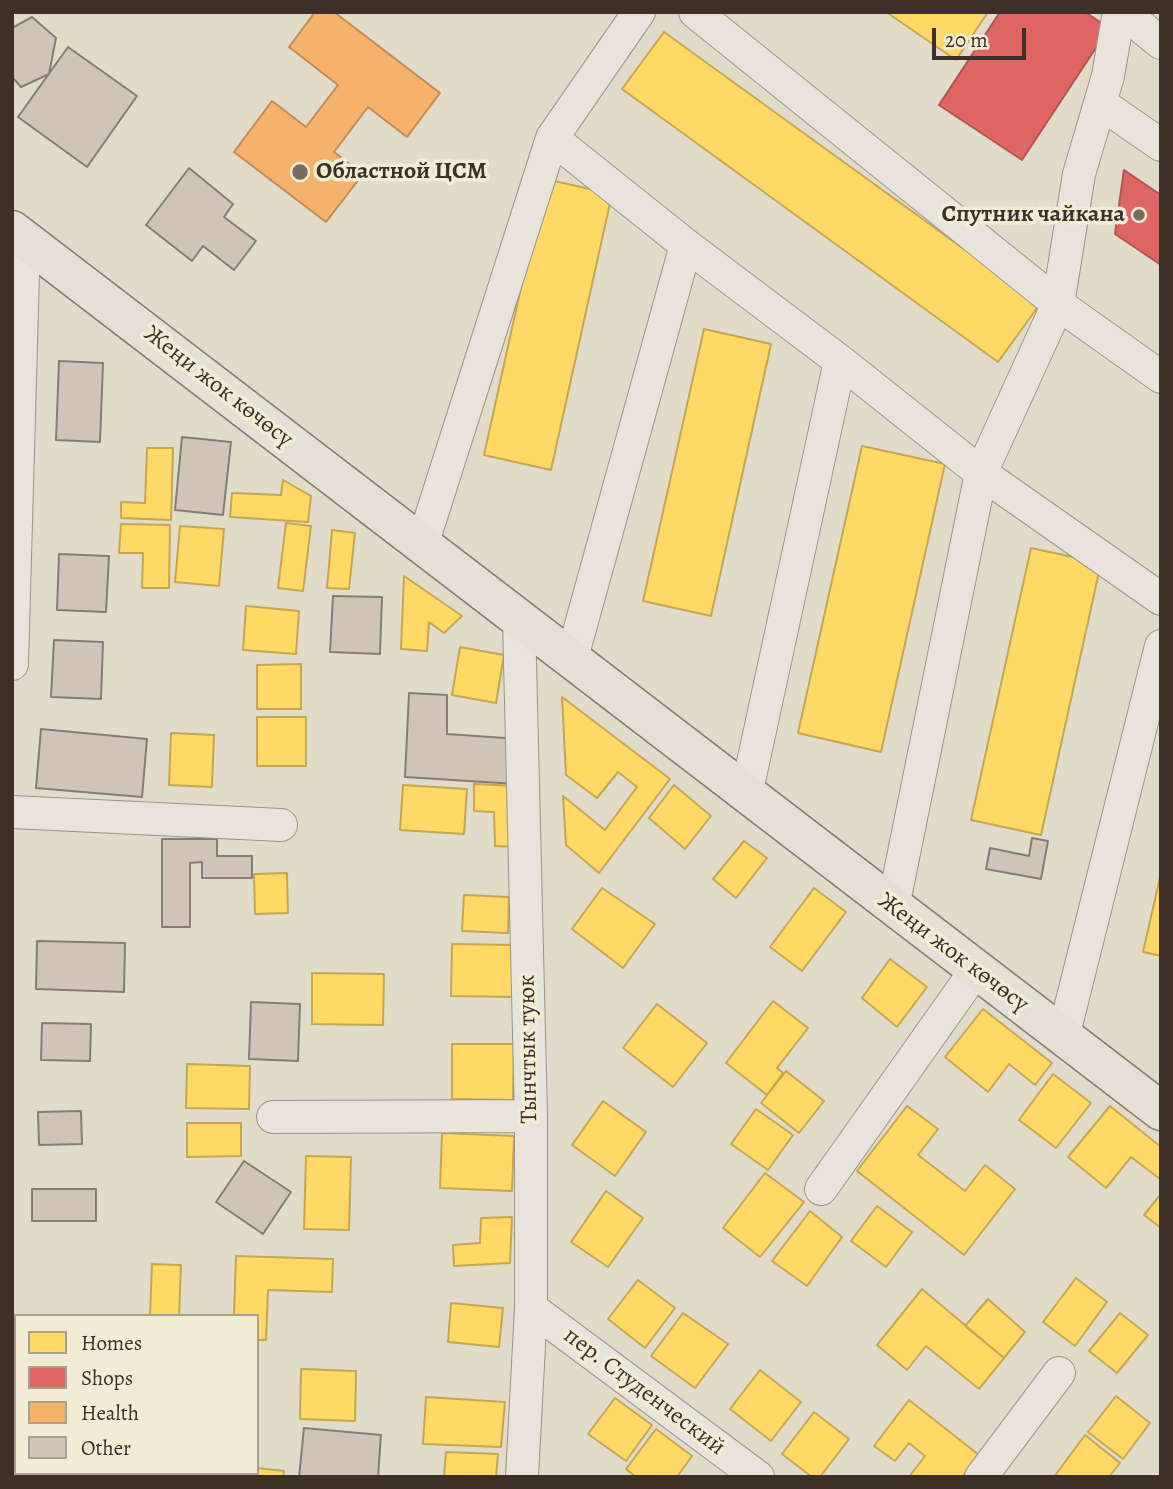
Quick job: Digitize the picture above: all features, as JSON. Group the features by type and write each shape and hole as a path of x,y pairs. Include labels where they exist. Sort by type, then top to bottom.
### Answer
{"main road":[{"name":"Жеңи жок көчөсү","path":"18,234 746,795 1063,1037 1160,1107"}],"street":[{"path":"422,545 552,138 639,12"},
{"path":"695,12 1058,304 1161,377"},
{"path":"893,907 981,473 1058,304 1079,174 1108,76 1121,12 1161,43"},
{"path":"1100,103 1161,145"},
{"path":"552,138 685,245 841,361 981,473 1161,599"},
{"path":"12,664 18,234"},
{"path":"571,661 685,245"},
{"path":"746,795 841,361"},
{"name":"Тынчтык туюк","path":"519,620 531,1115 531,1308 522,1477"},
{"path":"1063,1037 1161,646"},
{"path":"12,811 281,825"},
{"path":"821,1189 976,970"},
{"path":"273,1117 531,1115"},
{"name":"пер. Студенческий","path":"531,1308 758,1477"},
{"path":"981,1477 1059,1373"}],"building: Homes":[{"path":"886,12 988,12 956,60"},
{"path":"664,32 1040,304 998,362 622,89"},
{"path":"545,179 612,194 551,470 484,455"},
{"path":"704,329 771,344 711,616 643,601"},
{"path":"862,446 945,464 881,752 798,733"},
{"path":"147,448 173,448 171,520 121,518 121,502 145,503"},
{"path":"283,480 311,496 308,522 230,517 232,493 281,495"},
{"path":"286,523 311,526 303,591 278,588"},
{"path":"121,524 170,525 169,588 142,588 143,553 119,553"},
{"path":"180,526 224,529 219,586 175,582"},
{"path":"332,530 355,533 349,589 327,588"},
{"path":"1031,548 1101,563 1041,835 971,820"},
{"path":"404,576 462,616 444,633 429,622 427,651 401,649"},
{"path":"246,606 299,611 296,654 243,650"},
{"path":"460,647 504,655 496,703 452,695"},
{"path":"301,664 301,709 257,709 257,665"},
{"path":"562,697 670,779 599,873 566,845 563,796 605,830 637,787 618,772 597,798 566,775"},
{"path":"257,717 306,717 306,766 257,766"},
{"path":"171,733 214,735 212,787 169,785"},
{"path":"474,784 518,786 519,847 495,846 494,812 474,811"},
{"path":"403,785 467,789 464,834 400,830"},
{"path":"674,785 711,816 685,849 649,818"},
{"path":"744,841 767,858 736,898 713,879"},
{"path":"287,873 288,913 255,914 254,874"},
{"path":"1161,873 1161,956 1143,952"},
{"path":"602,888 655,924 623,968 572,929"},
{"path":"814,888 846,912 802,971 770,947"},
{"path":"464,895 509,897 508,933 462,931"},
{"path":"452,944 516,945 515,997 451,996"},
{"path":"890,959 927,987 897,1027 862,998"},
{"path":"312,973 384,974 383,1025 312,1024"},
{"path":"773,1001 808,1028 777,1068 783,1073 767,1095 726,1063"},
{"path":"657,1004 707,1043 673,1087 623,1048"},
{"path":"983,1009 1052,1063 1035,1085 1009,1064 988,1092 945,1057"},
{"path":"452,1044 514,1044 513,1100 452,1099"},
{"path":"187,1064 250,1066 249,1109 186,1108"},
{"path":"786,1071 824,1101 799,1133 761,1103"},
{"path":"1053,1074 1091,1103 1056,1148 1019,1120"},
{"path":"603,1101 646,1132 615,1176 572,1145"},
{"path":"907,1106 938,1129 918,1155 965,1191 985,1165 1015,1189 964,1255 857,1171"},
{"path":"1110,1106 1161,1147 1160,1179 1131,1157 1106,1188 1068,1157"},
{"path":"756,1109 793,1135 768,1170 731,1144"},
{"path":"187,1123 241,1123 241,1156 187,1157"},
{"path":"442,1133 514,1136 512,1191 440,1188"},
{"path":"306,1156 351,1157 349,1230 304,1229"},
{"path":"765,1173 804,1202 760,1257 723,1228"},
{"path":"606,1191 643,1218 608,1267 571,1242"},
{"path":"1161,1194 1161,1228 1144,1215"},
{"path":"877,1206 912,1232 886,1267 851,1241"},
{"path":"810,1211 842,1237 807,1286 772,1261"},
{"path":"512,1217 510,1263 454,1266 453,1245 480,1243 481,1218"},
{"path":"236,1256 333,1259 332,1292 268,1290 266,1340 259,1340 259,1314 234,1314"},
{"path":"152,1264 181,1265 179,1314 150,1314"},
{"path":"1076,1278 1107,1302 1075,1346 1043,1322"},
{"path":"638,1280 675,1308 645,1348 608,1319"},
{"path":"922,1289 1004,1358 979,1389 926,1346 907,1370 877,1345"},
{"path":"988,1299 1025,1332 1004,1358 965,1326"},
{"path":"451,1303 503,1308 499,1347 448,1342"},
{"path":"683,1313 728,1344 695,1388 651,1356"},
{"path":"1120,1313 1148,1335 1117,1373 1089,1351"},
{"path":"301,1369 356,1371 355,1421 300,1419"},
{"path":"760,1370 801,1402 771,1441 730,1409"},
{"path":"1116,1396 1150,1423 1123,1459 1088,1432"},
{"path":"426,1397 505,1402 501,1447 423,1444"},
{"path":"615,1398 652,1425 626,1461 588,1434"},
{"path":"909,1400 979,1455 962,1477 909,1477 925,1456 909,1443 895,1461 874,1446"},
{"path":"814,1412 849,1439 820,1477 812,1477 782,1454"},
{"path":"656,1429 692,1456 677,1477 636,1477 626,1469"},
{"path":"1085,1435 1120,1463 1109,1477 1054,1477"},
{"path":"446,1452 498,1454 496,1477 444,1477"},
{"path":"259,1468 284,1471 283,1477 238,1477 259,1475"}],"building: Shops":[{"path":"1000,12 1085,12 1109,28 1022,160 939,105"},
{"name":"Спутник чайкана","path":"1124,170 1161,195 1161,265 1115,234"}],"building: Health":[{"path":"315,12 334,12 440,93 407,137 368,107 334,152 363,174 326,222 234,152 272,101 306,127 338,85 289,47"}],"building: Other":[{"path":"32,17 56,38 49,74 21,87 12,77 12,28"},
{"path":"68,47 137,96 87,167 18,117"},
{"path":"189,168 233,204 224,217 256,241 234,270 203,246 192,261 146,225"},
{"path":"59,361 103,363 100,442 56,440"},
{"path":"182,437 231,442 223,515 175,510"},
{"path":"59,554 109,556 106,612 57,610"},
{"path":"333,596 382,597 380,654 330,652"},
{"path":"54,640 103,642 101,699 51,697"},
{"path":"409,693 447,695 447,734 520,739 516,784 405,777"},
{"path":"41,729 147,739 142,797 36,788"},
{"path":"1032,838 1048,841 1041,879 986,869 990,848 1029,856"},
{"path":"162,839 217,839 217,856 252,856 252,878 202,878 202,862 190,863 190,927 162,927"},
{"path":"37,941 125,943 124,992 36,989"},
{"path":"251,1002 300,1004 298,1061 249,1059"},
{"path":"42,1023 91,1024 90,1061 41,1060"},
{"path":"81,1111 82,1144 39,1145 38,1112"},
{"path":"244,1161 291,1192 263,1234 216,1202"},
{"path":"32,1189 96,1189 96,1221 32,1221"},
{"path":"304,1428 381,1435 378,1477 299,1477"},
{"path":"35,1475 94,1475 94,1477"}],"place":[{"name":"Областной ЦСМ","path":"300,172"},
{"name":"Спутник чайкана","path":"1139,215"}]}
